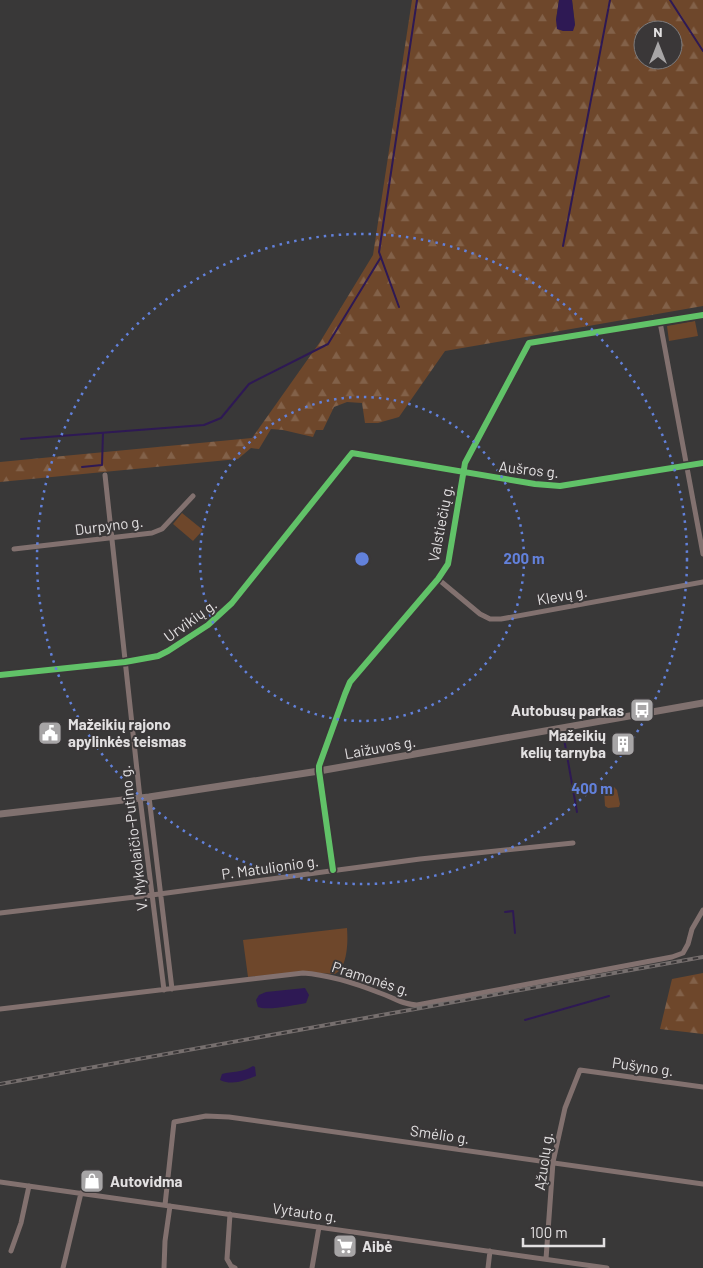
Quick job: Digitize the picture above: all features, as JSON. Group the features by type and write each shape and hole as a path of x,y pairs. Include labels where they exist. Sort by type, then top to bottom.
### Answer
{"main road":[{"name":"Laižuvos g.","path":"0,814 149,797 319,771 703,703"}],"street":[{"name":"Valstiečių g.","path":"319,771 344,694 350,682 438,579 448,564 465,463 529,343 703,315"},
{"path":"660,322 703,554"},
{"name":"Aušros g.","path":"352,453 462,473 560,486 703,463"},
{"name":"Urvikių g.","path":"0,675 125,662 158,656 168,651 221,614 232,603 352,453"},
{"name":"V. Mykolaičio-Putino g.","path":"105,474 140,798 164,990"},
{"name":"Durpyno g.","path":"14,549 152,533 162,529 193,496"},
{"name":"Klevų g.","path":"438,579 480,614 490,618 510,617 703,582"},
{"path":"319,771 333,870"},
{"name":"V. Mykolaičio-Putino g.","path":"149,797 172,989"},
{"name":"P. Matulionio g.","path":"0,913 161,894 333,870 573,843"},
{"name":"Pramonės g.","path":"0,1009 303,973 336,978 382,993 404,1004 417,1005 672,957 683,953 688,944 692,929 703,910"},
{"name":"Pušyno g.","path":"580,1070 703,1087"},
{"name":"Ąžuolų g.","path":"546,1260 553,1162 565,1108 580,1070"},
{"name":"Smėlio g.","path":"168,1206 174,1122 206,1116 229,1117 703,1184"},
{"name":"Vytauto g.","path":"0,1182 607,1268"},
{"path":"11,1251 21,1223 28,1186"},
{"path":"63,1268 81,1193"},
{"path":"164,1268 168,1206"},
{"path":"230,1214 227,1259 231,1266 235,1268"},
{"path":"312,1268 319,1227"},
{"path":"488,1268 490,1251"},
{"path":"554,1260 554,1268"}],"green space":[{"path":"412,0 559,0 556,20 575,25 572,0 703,0 703,306 445,351 399,417 378,423 365,423 362,403 347,402 334,407 323,430 316,430 313,437 271,429 259,449 251,448 238,459 0,482 0,462 252,438 320,342 373,255"},
{"path":"695,321 698,336 669,341 667,326"},
{"path":"182,513 203,530 193,541 173,524"},
{"path":"614,787 617,790 620,804 619,807 608,808 605,806 604,790"},
{"path":"347,928 345,960 339,971 335,974 302,972 248,977 243,940"},
{"path":"703,973 703,1034 660,1029 672,979"}],"shaded area":[{"path":"559,0 572,0 575,25 573,31 557,29 556,20"},
{"path":"305,988 309,995 306,1003 274,1008 258,1007 256,1000 259,995 266,992"},
{"path":"253,1066 255,1067 256,1076 234,1082 220,1080 222,1074 241,1071"}],"waterway":[{"path":"399,307 379,252 417,0"},
{"path":"563,246 610,0"},
{"path":"670,0 703,51"},
{"path":"21,439 204,425 221,418 249,384 328,344 381,257"},
{"path":"82,467 102,465 103,433"},
{"path":"563,733 577,812"},
{"path":"505,912 513,911 515,933"},
{"path":"525,1020 609,996"}],"railway":[{"path":"0,1084 703,957"}],"cycle path":[{"path":"333,870 319,766 345,694 350,682 438,579 448,564 465,463 529,343 703,315"},
{"path":"0,675 125,662 158,656 168,651 208,625 232,603 352,453 535,484 560,486 703,463"}],"place":[{"name":"Autobusų parkas","path":"642,710"},
{"name":"Mažeikių rajono apylinkės teismas","path":"50,733"},
{"name":"Mažeikių kelių tarnyba","path":"623,744"},
{"name":"Autovidma","path":"92,1181"},
{"name":"Aibė","path":"345,1246"}]}
